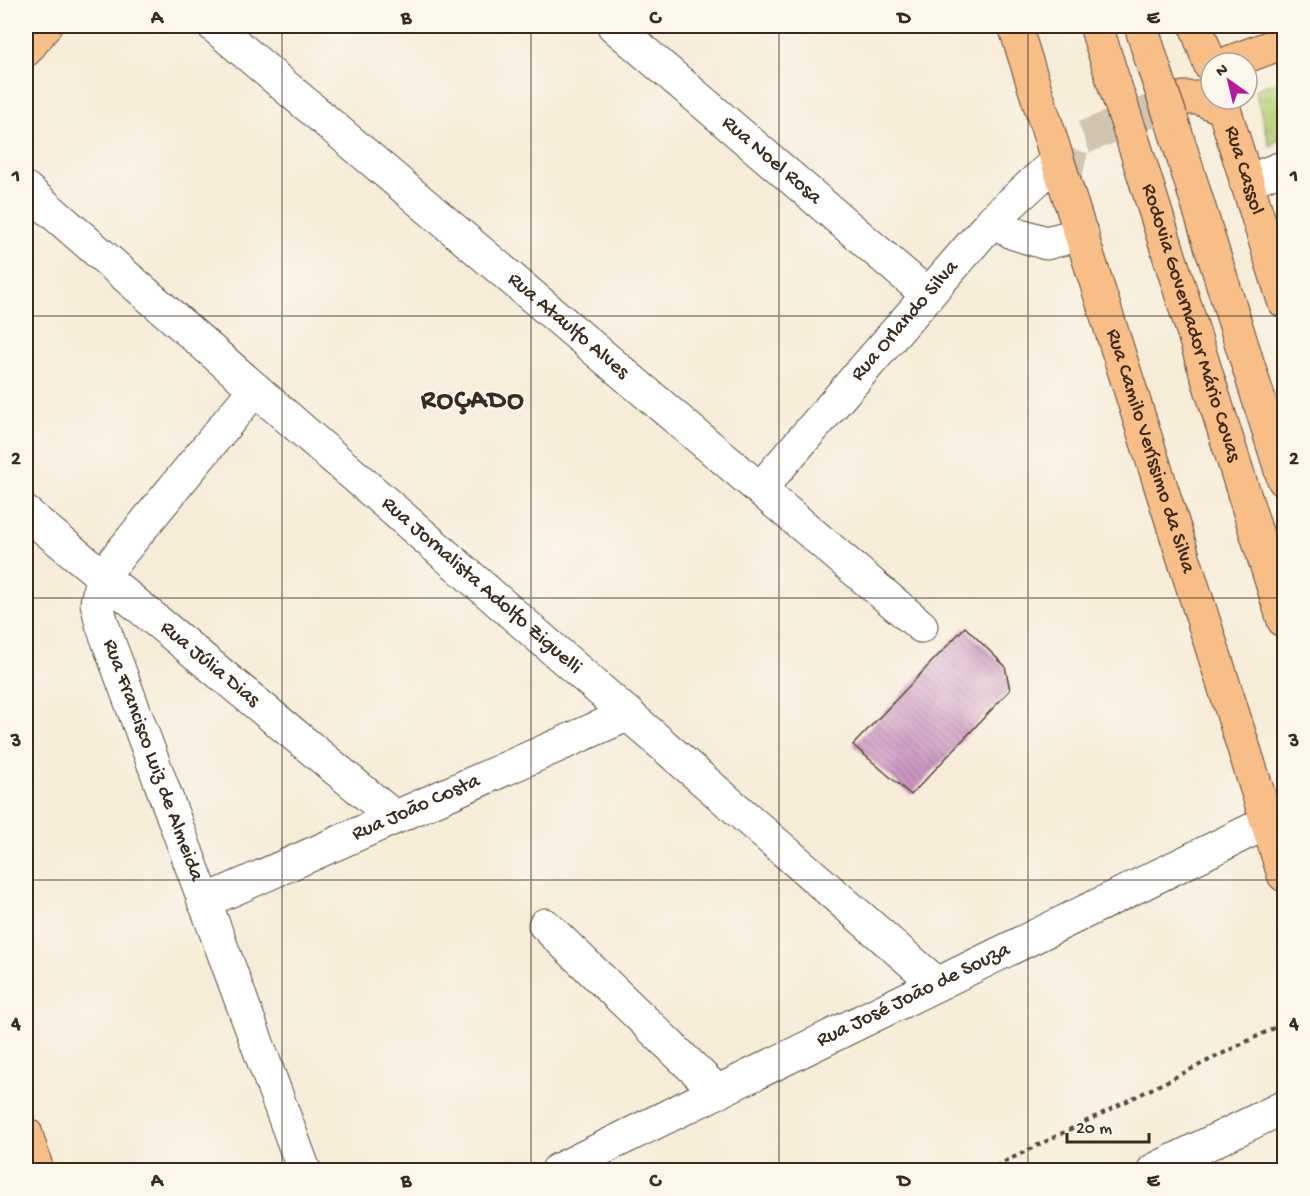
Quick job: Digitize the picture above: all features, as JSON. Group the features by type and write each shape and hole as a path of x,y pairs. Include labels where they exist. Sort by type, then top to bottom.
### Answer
{"main road":[{"path":"26,50 45,26"},
{"name":"Rua Camilo Veríssimo da Silva","path":"1015,26 1284,874"},
{"name":"Rodovia Governador Mário Covas","path":"1096,26 1284,621"},
{"name":"Rodovia Governador Mário Covas","path":"1141,26 1155,71 1177,108 1284,480"},
{"path":"1196,26 1205,51"},
{"path":"1259,51 1284,42"},
{"name":"Rua Cassol","path":"1177,108 1199,102"},
{"name":"Rua Cassol","path":"1225,111 1284,301"},
{"path":"26,1134 37,1170"}],"street":[{"name":"Rua Ataulfo Alves","path":"214,26 921,626"},
{"name":"Rua Noel Rosa","path":"614,26 928,295"},
{"name":"Rua Orlando Silva","path":"760,489 993,220 1057,161"},
{"path":"1246,182 1284,167"},
{"name":"Rua Jornalista Adolfo Ziguelli","path":"26,189 937,984"},
{"path":"993,220 1014,233 1046,243 1082,234"},
{"path":"102,576 255,388"},
{"name":"Rua Júlia Dias","path":"26,513 394,818"},
{"name":"Rua Francisco Luiz de Almeida","path":"102,576 97,603 102,624 304,1170"},
{"name":"Rua João Costa","path":"204,902 628,714"},
{"name":"Rua José João de Souza","path":"558,1170 1268,822"},
{"path":"545,925 718,1092"},
{"path":"1154,1170 1284,1107"}],"path":[{"path":"988,1170 1284,1023"}],"green space":[{"path":"1284,79 1284,135 1270,146 1259,105 1259,88"}],"building":[{"path":"965,627 1005,666 1010,690 911,795 853,745"}],"tunnel":[{"path":"1064,180 1072,149 1080,139 1184,98"}],"district":[{"name":"ROÇADO","path":"473,402"}]}
